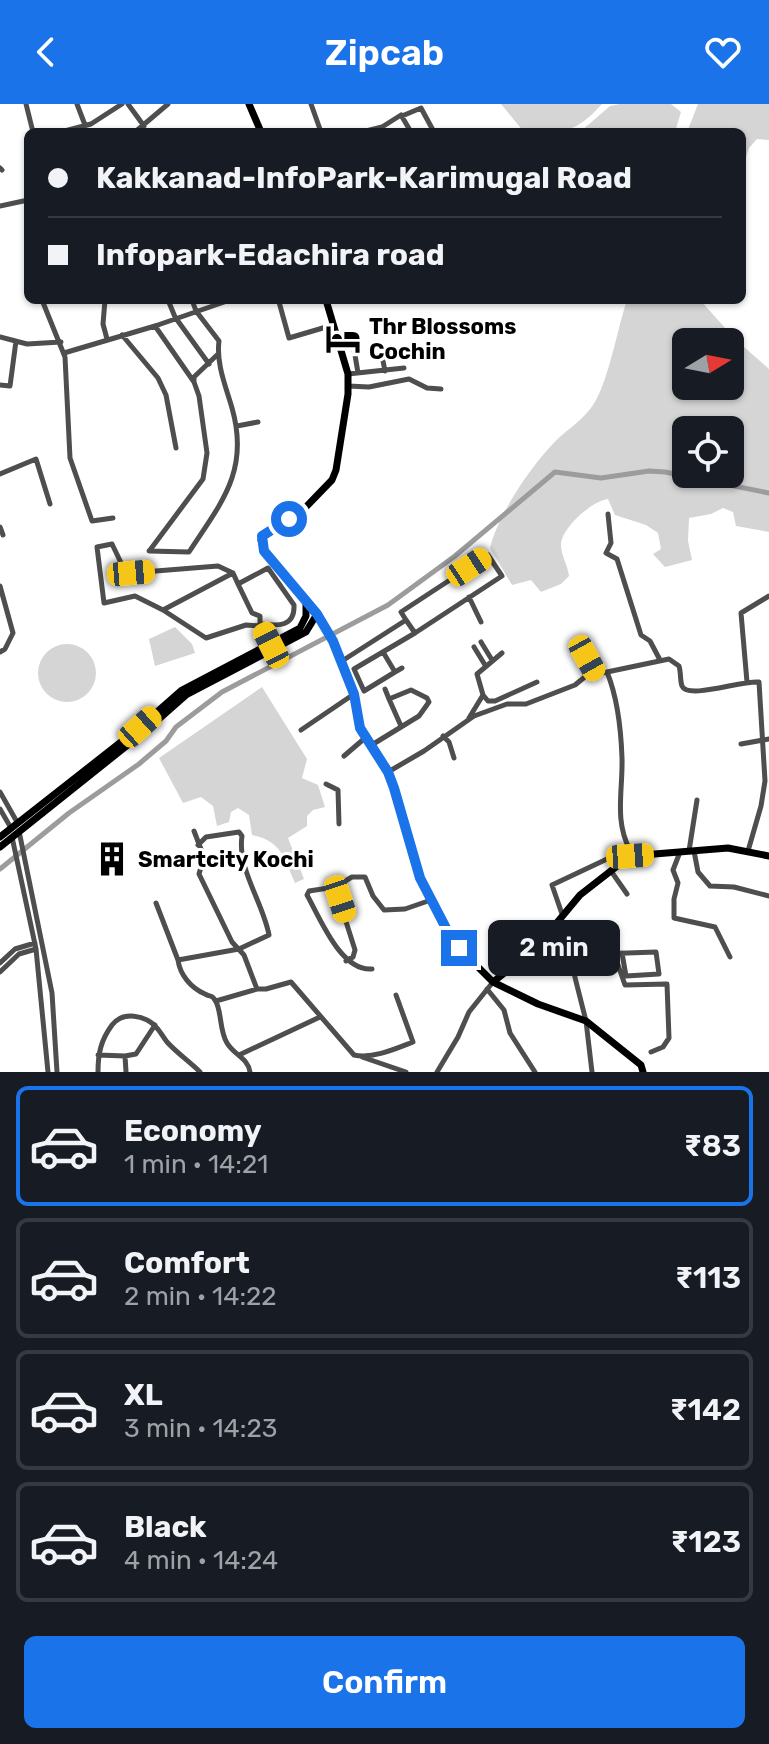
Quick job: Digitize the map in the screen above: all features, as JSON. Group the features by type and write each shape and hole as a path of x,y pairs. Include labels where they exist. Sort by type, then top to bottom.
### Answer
{"main road":[{"path":"249,104 259,128"},
{"path":"327,304 348,374 340,447 332,480 304,509 265,533 261,540 267,556 317,614 333,641 354,694 360,728 388,772 420,878 459,948 493,982 538,1004 586,1021 641,1065 643,1072"},
{"path":"229,669 300,628 306,616 306,601"},
{"path":"306,632 317,614"},
{"path":"0,847 182,690 306,632 326,628"},
{"path":"0,837 16,834"},
{"path":"493,982 550,935 561,916 630,853 728,848 769,856"}],"street":[{"path":"26,104 32,128"},
{"path":"77,104 85,125"},
{"path":"75,128 122,104"},
{"path":"128,104 144,126"},
{"path":"141,128 168,104"},
{"path":"311,104 320,128"},
{"path":"384,128 421,108 432,128"},
{"path":"402,116 409,128"},
{"path":"0,206 24,201"},
{"path":"44,304 64,353 70,458 92,521 113,518"},
{"path":"105,304 103,324 107,339"},
{"path":"170,304 175,317 209,364"},
{"path":"155,326 194,382 207,440 203,479 149,551 189,552 231,488 239,443 217,354 219,341 193,304"},
{"path":"64,353 218,304"},
{"path":"280,304 289,338 333,325"},
{"path":"122,335 158,378 166,395 176,448"},
{"path":"0,337 27,344 61,342"},
{"path":"0,385 10,386 16,341"},
{"path":"354,349 358,373"},
{"path":"194,382 194,377 217,354"},
{"path":"383,361 385,371"},
{"path":"348,374 404,368"},
{"path":"348,386 369,387 409,379 427,388 441,389"},
{"path":"237,426 258,422"},
{"path":"0,474 36,459 50,504"},
{"path":"608,514 611,543 606,553 617,559 641,635 650,641 660,660"},
{"path":"0,527 3,535"},
{"path":"238,584 268,568 294,605 293,616 288,623 277,626 252,625 206,638 135,596 104,603 97,547 112,544 124,569 131,573 218,566 233,573 238,584 252,613 252,625"},
{"path":"402,668 364,691 354,669 415,633 502,576 488,555 401,612 415,633"},
{"path":"163,610 233,573"},
{"path":"0,586 13,626 10,641 0,652"},
{"path":"747,682 741,613 769,596"},
{"path":"469,597 481,622"},
{"path":"252,613 260,616 271,645"},
{"path":"342,661 406,620"},
{"path":"0,645 10,641"},
{"path":"481,642 492,660"},
{"path":"578,642 595,674"},
{"path":"474,647 485,665"},
{"path":"383,652 395,672"},
{"path":"502,653 477,674 488,701 495,701 537,682"},
{"path":"388,772 469,719 495,707 526,704 567,689 586,676 660,660 674,660 679,666 682,687 686,691 702,692 759,682 766,739 764,794 748,851"},
{"path":"592,1072 586,1021 552,885 630,853 622,828 619,785 622,762 617,706 607,672"},
{"path":"385,689 401,726"},
{"path":"370,746 419,716 429,702 411,690 389,699"},
{"path":"301,730 354,694"},
{"path":"469,719 483,695"},
{"path":"443,736 449,742 454,758"},
{"path":"344,756 365,738"},
{"path":"741,744 766,739"},
{"path":"326,784 338,790 339,824"},
{"path":"0,792 16,834 27,894 48,1072"},
{"path":"697,800 688,851 673,870 678,883 674,918 715,927 730,957"},
{"path":"0,809 16,834"},
{"path":"194,831 204,860 199,874 232,942 244,955 257,989"},
{"path":"178,960 239,949 269,935 240,852 242,836 239,832 206,837 198,845"},
{"path":"688,851 698,872 710,886 734,887 769,896"},
{"path":"610,870 627,894"},
{"path":"372,969 360,969 346,961 307,895 309,891 335,887 352,877 365,877 373,896 384,910 405,909 431,900"},
{"path":"335,887 355,950 353,957 346,961"},
{"path":"27,894 52,993 57,1072"},
{"path":"156,903 179,969 187,981 216,1001 226,1042 249,1064 250,1072"},
{"path":"0,963 15,949 35,946"},
{"path":"0,972 19,954 35,946"},
{"path":"570,955 622,953 656,952 659,974 626,976 622,953"},
{"path":"571,963 610,958 618,965 625,985 667,984 669,1038 663,1047 651,1052"},
{"path":"216,1001 291,982 354,1055 406,1072"},
{"path":"437,1072 469,1012 493,982"},
{"path":"487,989 504,1010 510,1033 535,1072"},
{"path":"361,1057 413,1042 396,995"},
{"path":"98,1072 98,1055 103,1037 116,1019 128,1016 142,1017 155,1025 167,1042 200,1072"},
{"path":"239,1055 320,1017"},
{"path":"98,1055 136,1054 155,1025"},
{"path":"125,1056 126,1072"}],"shaded area":[{"path":"501,104 602,104 571,128 521,128"},
{"path":"671,104 681,112 676,128 585,128 610,106"},
{"path":"698,104 769,104 769,140 757,139 746,157 746,128 689,128"},
{"path":"626,304 704,304 725,328 672,328 672,400 744,400 744,347 769,369 769,532 736,526 733,512 723,508 689,518 688,541 692,560 665,567 653,554 661,549 658,533 646,525 615,515 608,499 586,510 562,538 562,553 569,576 561,584 541,592 531,580 512,585 490,548 494,534 529,472 551,445 585,415 601,390"},
{"path":"175,627 192,644 195,653 155,666 149,639"},
{"path":"67,644 88,652 96,673 88,694 67,702 46,694 38,673 46,652"},
{"path":"262,687 307,759 302,778 318,785 325,807 313,810 307,816 307,826 288,838 304,879 295,883 276,846 252,835 249,815 238,808 231,812 229,822 217,826 213,806 201,797 183,803 159,758"}],"waterway":[{"path":"0,869 69,813 139,764 166,741 176,727 222,692 388,605 455,556 555,472 601,478 649,471 665,472 769,493"}],"place":[{"name":"Thr Blossoms Cochin","path":"343,339"},
{"name":"Smartcity Kochi","path":"112,859"}],"route":[{"path":"289,519 262,536 264,551 317,614 333,641 354,694 360,728 388,772 394,788 420,878 459,948"}]}
